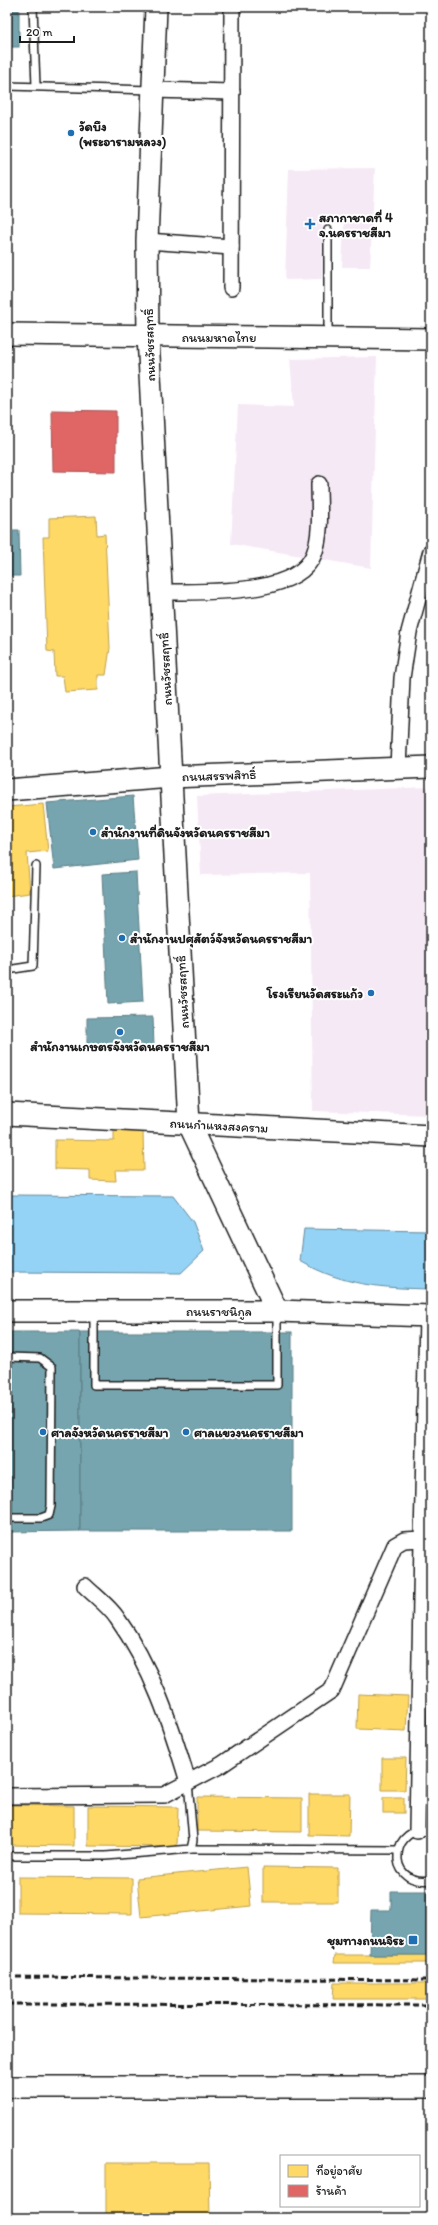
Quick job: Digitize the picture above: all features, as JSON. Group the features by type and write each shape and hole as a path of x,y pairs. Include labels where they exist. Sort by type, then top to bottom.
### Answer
{"street":[{"name":"ถนนวัชรสฤทธิ์","path":"156,7 147,241 148,336 189,1124 277,1311"},
{"path":"231,288 232,7"},
{"path":"152,90 232,92"},
{"path":"147,241 231,247"},
{"name":"ถนนมหาดไทย","path":"7,334 431,339"},
{"path":"161,592 242,590 279,582 308,566 318,543 319,484"},
{"path":"398,768 402,678 409,632 431,551"},
{"name":"ถนนสรรพสิทธิ์","path":"7,790 171,776 431,767"},
{"name":"ถนนกำแหงสงคราม","path":"7,1114 431,1136"},
{"name":"ถนนราชนิกูล","path":"7,1311 277,1311 429,1316"},
{"path":"424,1832 426,1648 422,1539 429,1316"},
{"path":"7,1796 164,1795 221,1765 332,1690 395,1545 404,1540 422,1539"},
{"path":"85,1586 116,1617 144,1661 175,1737 188,1782"},
{"path":"7,2087 431,2087"}],"lane":[{"path":"33,7 36,86"},
{"path":"7,86 152,90"},
{"path":"328,230 328,338"},
{"path":"7,970 32,967 33,965 36,866"},
{"path":"94,1312 94,1385 278,1385 277,1311"},
{"path":"7,1357 40,1358 52,1367 51,1506 49,1515 41,1518 7,1518"},
{"path":"188,1782 193,1840 191,1849"},
{"path":"424,1832 408,1835 402,1841 398,1850 397,1860 402,1871 406,1874 420,1881 431,1880"},
{"path":"7,1856 106,1856 191,1849 398,1850"}],"shaded area":[{"name":"สภากาชาดที่ 4 จ.นครราชสีมา","path":"375,168 370,267 342,267 344,224 322,224 322,279 285,280 289,169"},
{"path":"377,357 371,568 231,544 238,405 294,407 290,359"},
{"name":"โรงเรียนวัดสระแก้ว","path":"431,787 431,1115 313,1111 310,873 201,875 197,796"}],"water":[{"path":"7,1195 173,1196 193,1222 204,1251 181,1273 7,1272"},
{"path":"304,1229 431,1231 431,1289 396,1288 364,1284 332,1276 316,1269 300,1261"}],"building: ที่อยู่อาศัย":[{"path":"96,516 97,535 105,534 110,648 106,675 98,675 98,690 65,692 63,676 55,676 54,652 47,651 43,537 49,537 49,518"},
{"path":"43,804 48,851 27,853 30,893 7,896 7,807"},
{"path":"114,1131 143,1131 144,1170 115,1170 116,1181 90,1180 90,1170 55,1169 55,1140 114,1141"},
{"path":"116,1421 290,1422 290,1457 219,1457 218,1505 187,1505 188,1454 115,1454"},
{"path":"358,1694 408,1696 406,1731 357,1729"},
{"path":"382,1758 406,1758 405,1790 382,1790"},
{"path":"309,1794 350,1794 349,1836 309,1835"},
{"path":"197,1797 302,1798 302,1832 197,1831"},
{"path":"383,1798 404,1798 404,1813 383,1813"},
{"path":"7,1805 74,1806 74,1846 7,1845"},
{"path":"88,1806 178,1807 177,1847 88,1846"},
{"path":"247,1867 251,1906 141,1917 137,1878"},
{"path":"263,1867 338,1868 338,1902 263,1902"},
{"path":"18,1877 132,1878 132,1914 18,1913"},
{"path":"335,1955 431,1955 431,1963 334,1963"},
{"path":"334,1983 431,1983 431,1999 333,1999"},
{"path":"106,2163 209,2163 210,2218 106,2218"}],"building: ร้านค้า":[{"path":"52,410 116,411 116,472 53,471"}],"building: สาธารณะ":[{"path":"7,7 19,7 19,47 7,47"},
{"path":"7,530 19,530 20,576 7,576"},
{"name":"สำนักงานที่ดินจังหวัดนครราชสีมา","path":"133,796 138,860 54,869 47,803"},
{"name":"สำนักงานปศุสัตว์จังหวัดนครราชสีมา","path":"136,872 143,1002 108,1004 102,874"},
{"name":"สำนักงานเกษตรจังหวัดนครราชสีมา","path":"153,1017 154,1047 87,1048 87,1018"},
{"name":"ศาลจังหวัดนครราชสีมา","path":"7,1332 80,1332 80,1531 7,1532"},
{"name":"ศาลแขวงนครราชสีมา","path":"80,1332 292,1332 292,1531 80,1531"},
{"path":"391,1891 431,1891 431,1955 370,1955 371,1910 391,1910"}],"railway":[{"path":"7,1977 431,1980"},
{"path":"7,2004 431,2005"}],"place":[{"name":"วัดบึง (พระอารามหลวง)","path":"71,133"},
{"name":"สภากาชาดที่ 4 จ.นครราชสีมา","path":"310,224"},
{"name":"สำนักงานที่ดินจังหวัดนครราชสีมา","path":"93,832"},
{"name":"สำนักงานปศุสัตว์จังหวัดนครราชสีมา","path":"122,938"},
{"name":"โรงเรียนวัดสระแก้ว","path":"371,993"},
{"name":"สำนักงานเกษตรจังหวัดนครราชสีมา","path":"120,1032"},
{"name":"ศาลจังหวัดนครราชสีมา","path":"43,1432"},
{"name":"ศาลแขวงนครราชสีมา","path":"186,1432"},
{"name":"ชุมทางถนนจิระ","path":"413,1940"}]}
